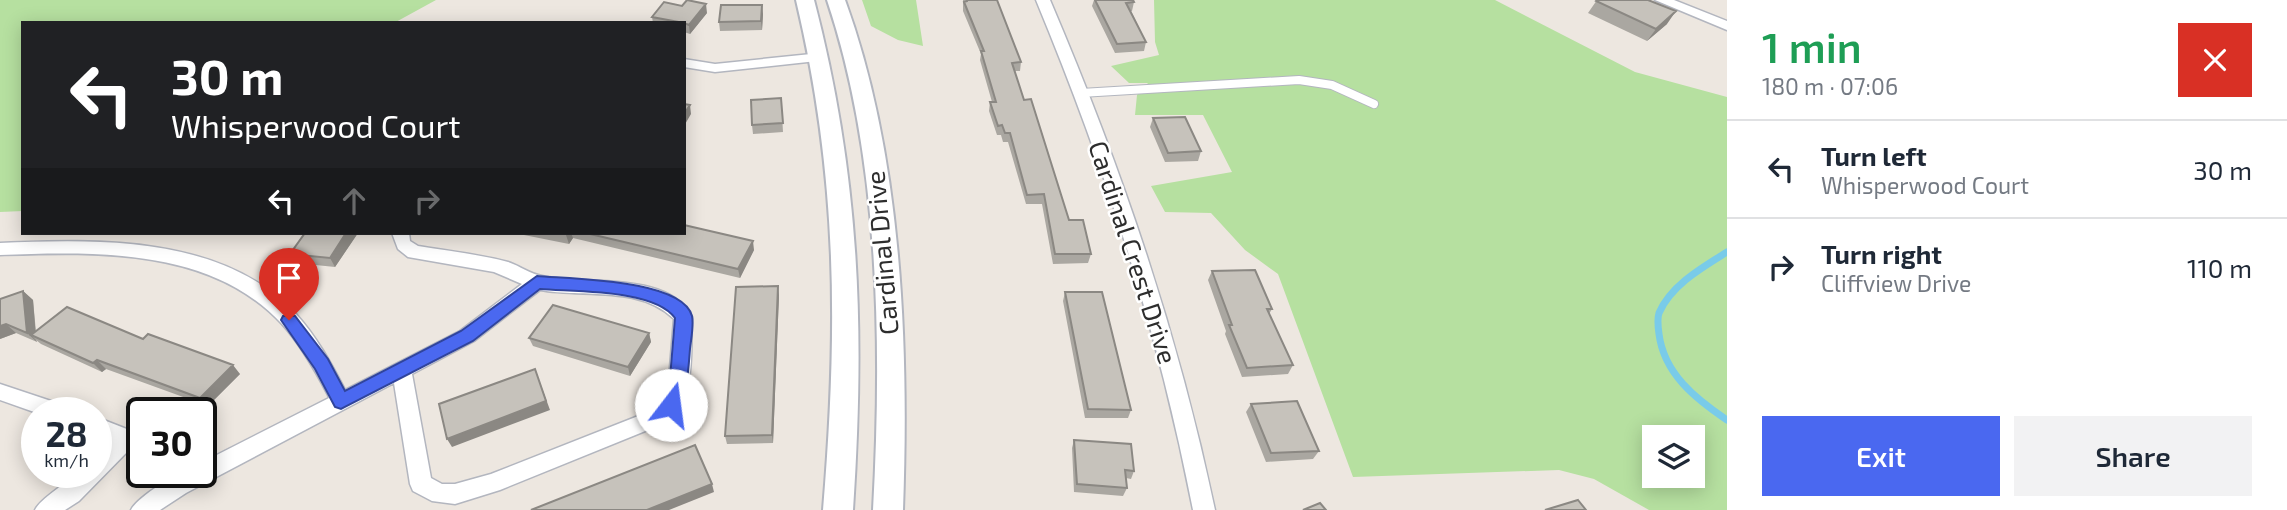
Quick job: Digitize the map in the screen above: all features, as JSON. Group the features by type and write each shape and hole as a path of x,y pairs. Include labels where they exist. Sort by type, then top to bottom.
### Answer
{"main road":[{"name":"Cardinal Drive","path":"805,0 821,57 838,165 845,256 846,342 838,510"},
{"name":"Cardinal Drive","path":"836,0 863,100 880,198 890,368 888,510"}],"street":[{"name":"Cardinal Crest Drive","path":"1043,0 1081,93 1136,243 1166,347 1204,510"},
{"path":"1662,0 1727,26"},
{"path":"686,63 715,68 821,57"},
{"path":"401,235 400,240 405,247 414,252 507,268 537,282 624,290 663,298 675,306 684,317 678,391 671,405 658,417 492,483 455,494 440,494 421,484 402,371"},
{"path":"0,248 106,248 174,258 220,272 252,289 286,317 322,364 341,402"},
{"path":"217,459 341,402 467,336 537,282"},
{"path":"0,392 21,399"},
{"path":"46,510 77,488"},
{"path":"142,510 164,488"}],"lane":[{"path":"1081,93 1299,80 1332,85 1374,104"}],"green space":[{"path":"0,0 436,0 398,21 21,21 21,211 0,212"},
{"path":"862,0 916,0 923,46 898,40 871,26"},
{"path":"1154,0 1495,0 1635,72 1727,97 1727,510 1649,510 1594,479 1559,470 1353,477 1278,274 1245,250 1211,213 1165,212 1151,186 1232,172 1203,115 1135,115 1137,95 1148,83 1129,83 1111,66 1159,55 1155,42"}],"building":[{"path":"687,0 706,4 689,25 686,21 652,17 664,2 682,6"},
{"path":"997,0 1021,62 1012,63 1024,100 1031,99 1069,220 1083,220 1091,254 1055,254 1044,194 1027,195 1010,133 1005,133 1002,125 998,126 990,102 996,102 981,51 984,51 964,2"},
{"path":"1095,0 1133,0 1134,2 1126,3 1146,42 1117,44"},
{"path":"1597,0 1648,0 1676,11 1656,29"},
{"path":"721,5 762,5 761,21 719,22"},
{"path":"781,98 783,123 752,125 751,100"},
{"path":"1185,117 1201,151 1168,153 1153,118"},
{"path":"686,225 753,241 738,269 594,235 686,235"},
{"path":"304,235 345,235 330,258 290,254"},
{"path":"1255,270 1272,309 1267,309 1293,365 1247,368 1229,325 1232,325 1212,271"},
{"path":"778,286 772,435 725,436 736,287"},
{"path":"23,291 27,333 6,324 0,326 0,299"},
{"path":"1065,292 1102,292 1131,410 1088,409"},
{"path":"553,305 649,333 628,367 529,338"},
{"path":"67,307 143,339 148,334 233,365 201,397 197,397 97,360 93,363 31,335"},
{"path":"535,369 546,401 447,439 439,404"},
{"path":"1297,401 1319,451 1271,453 1251,404"},
{"path":"1074,440 1131,444 1134,471 1125,470 1127,488 1077,484"},
{"path":"695,445 712,484 647,510 531,510"},
{"path":"1578,500 1586,510 1545,510"},
{"path":"1320,503 1326,510 1303,510"}],"waterway":[{"path":"1727,252 1679,285 1664,303 1658,320 1662,348 1675,373 1693,394 1727,420"}],"route":[{"path":"289,320 322,364 341,402 467,336 537,282 624,290 663,298 675,306 684,317 678,391 671,405"}]}
